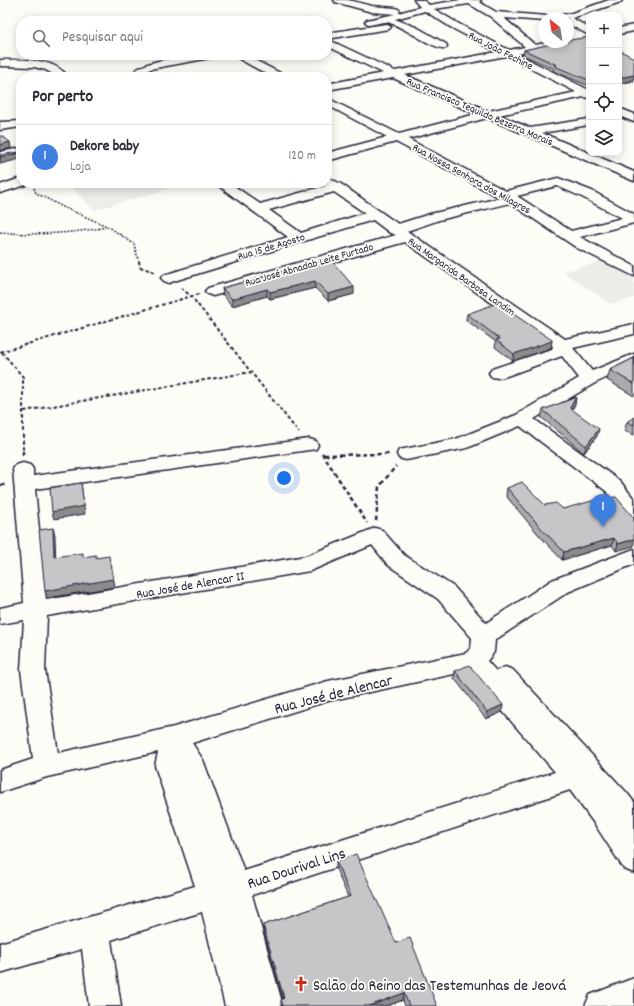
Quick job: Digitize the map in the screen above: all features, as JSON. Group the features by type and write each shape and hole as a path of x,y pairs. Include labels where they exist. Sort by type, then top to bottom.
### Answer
{"street":[{"path":"338,0 372,9 415,12"},
{"name":"Rua João Fechine","path":"418,0 426,8 466,32 586,93"},
{"path":"574,15 618,0"},
{"path":"363,31 370,22 386,20 426,8 475,1 533,48"},
{"path":"370,22 368,14 372,9"},
{"path":"494,15 538,18"},
{"path":"386,20 415,30 442,46"},
{"path":"332,35 402,25"},
{"path":"332,86 578,39"},
{"name":"Rua Francisco Tequildo Bezerra Morais","path":"332,44 394,74 634,177"},
{"path":"140,72 147,67 184,60"},
{"path":"247,60 270,72"},
{"path":"0,63 27,63 56,70 58,72"},
{"path":"332,156 488,114 586,94"},
{"name":"Rua Nossa Senhora dos Milagres","path":"332,104 400,138 509,197 568,236 634,272"},
{"path":"529,132 586,122"},
{"path":"0,126 16,124"},
{"path":"0,156 16,153"},
{"name":"Rua José Abnadab Leite Furtado","path":"214,291 400,233 435,217 558,182 566,184 634,219"},
{"path":"0,189 16,184"},
{"name":"Rua Margarida Barbosa Landim","path":"332,185 562,345 589,379"},
{"path":"228,188 300,238"},
{"path":"258,209 319,188"},
{"name":"Rua 15 de Agosto","path":"169,278 374,215"},
{"path":"568,236 634,219"},
{"path":"498,373 558,352 562,345 634,329"},
{"path":"406,454 460,444 522,419 589,379 634,359"},
{"path":"522,419 613,486 634,512"},
{"path":"47,766 33,670 36,610 23,477 316,450"},
{"path":"375,535 396,560 446,593 480,650 584,774 618,801 634,825"},
{"name":"Rua José de Alencar II","path":"0,616 310,563 375,535"},
{"name":"Rua José de Alencar","path":"0,781 47,766 174,738 328,691 480,650 560,586 634,556"},
{"path":"174,738 168,766 224,891 267,1006"},
{"path":"584,774 606,817 634,860"},
{"name":"Rua Dourival Lins","path":"0,958 95,931 224,891 584,774"},
{"path":"224,891 241,1006"},
{"path":"95,931 105,1006"},
{"path":"601,1006 634,993"}],"path":[{"path":"622,83 634,81"},
{"path":"34,188 36,193 63,207 109,227 134,244 140,266 169,278 191,296 251,372 316,450 375,535"},
{"path":"0,232 25,235 86,231 109,227"},
{"path":"23,477 23,377 1,352 191,296 214,291"},
{"path":"24,411 251,372"},
{"path":"316,450 406,454"},
{"path":"375,535 379,487 406,454"}],"shaded area":[{"path":"72,188 172,188 94,210"},
{"path":"606,260 634,278 634,298 611,304 563,272"}],"building":[{"path":"586,37 586,79 559,68 554,65 557,65 524,50 538,47 574,48 574,39"},
{"path":"622,52 634,58 634,75 622,77"},
{"path":"0,136 2,136 10,142 0,145"},
{"path":"16,152 16,154 0,157 0,155"},
{"path":"330,259 354,287 328,294 315,281 270,292 267,289 232,299 222,288"},
{"path":"497,303 552,341 514,354 496,340 500,339 467,314"},
{"path":"634,358 634,384 610,370"},
{"path":"576,397 570,408 599,429 586,446 543,410"},
{"path":"634,417 634,425 627,422"},
{"path":"522,482 545,505 556,503 563,509 599,499 616,497 634,518 634,539 618,544 614,538 564,552 540,527 507,488"},
{"path":"81,483 84,506 52,512 50,488"},
{"path":"53,528 54,557 83,553 83,557 96,555 96,558 109,556 113,579 45,591 39,530"},
{"path":"469,665 503,705 487,712 455,671"},
{"path":"356,854 396,943 410,938 437,1006 409,1006 404,993 369,1006 283,1006 281,1000 284,998 263,925 351,896 336,861"}],"place":[{"name":"Dekore baby","path":"603,527"},
{"name":"Salão do Reino das Testemunhas de Jeová","path":"301,984"}]}
